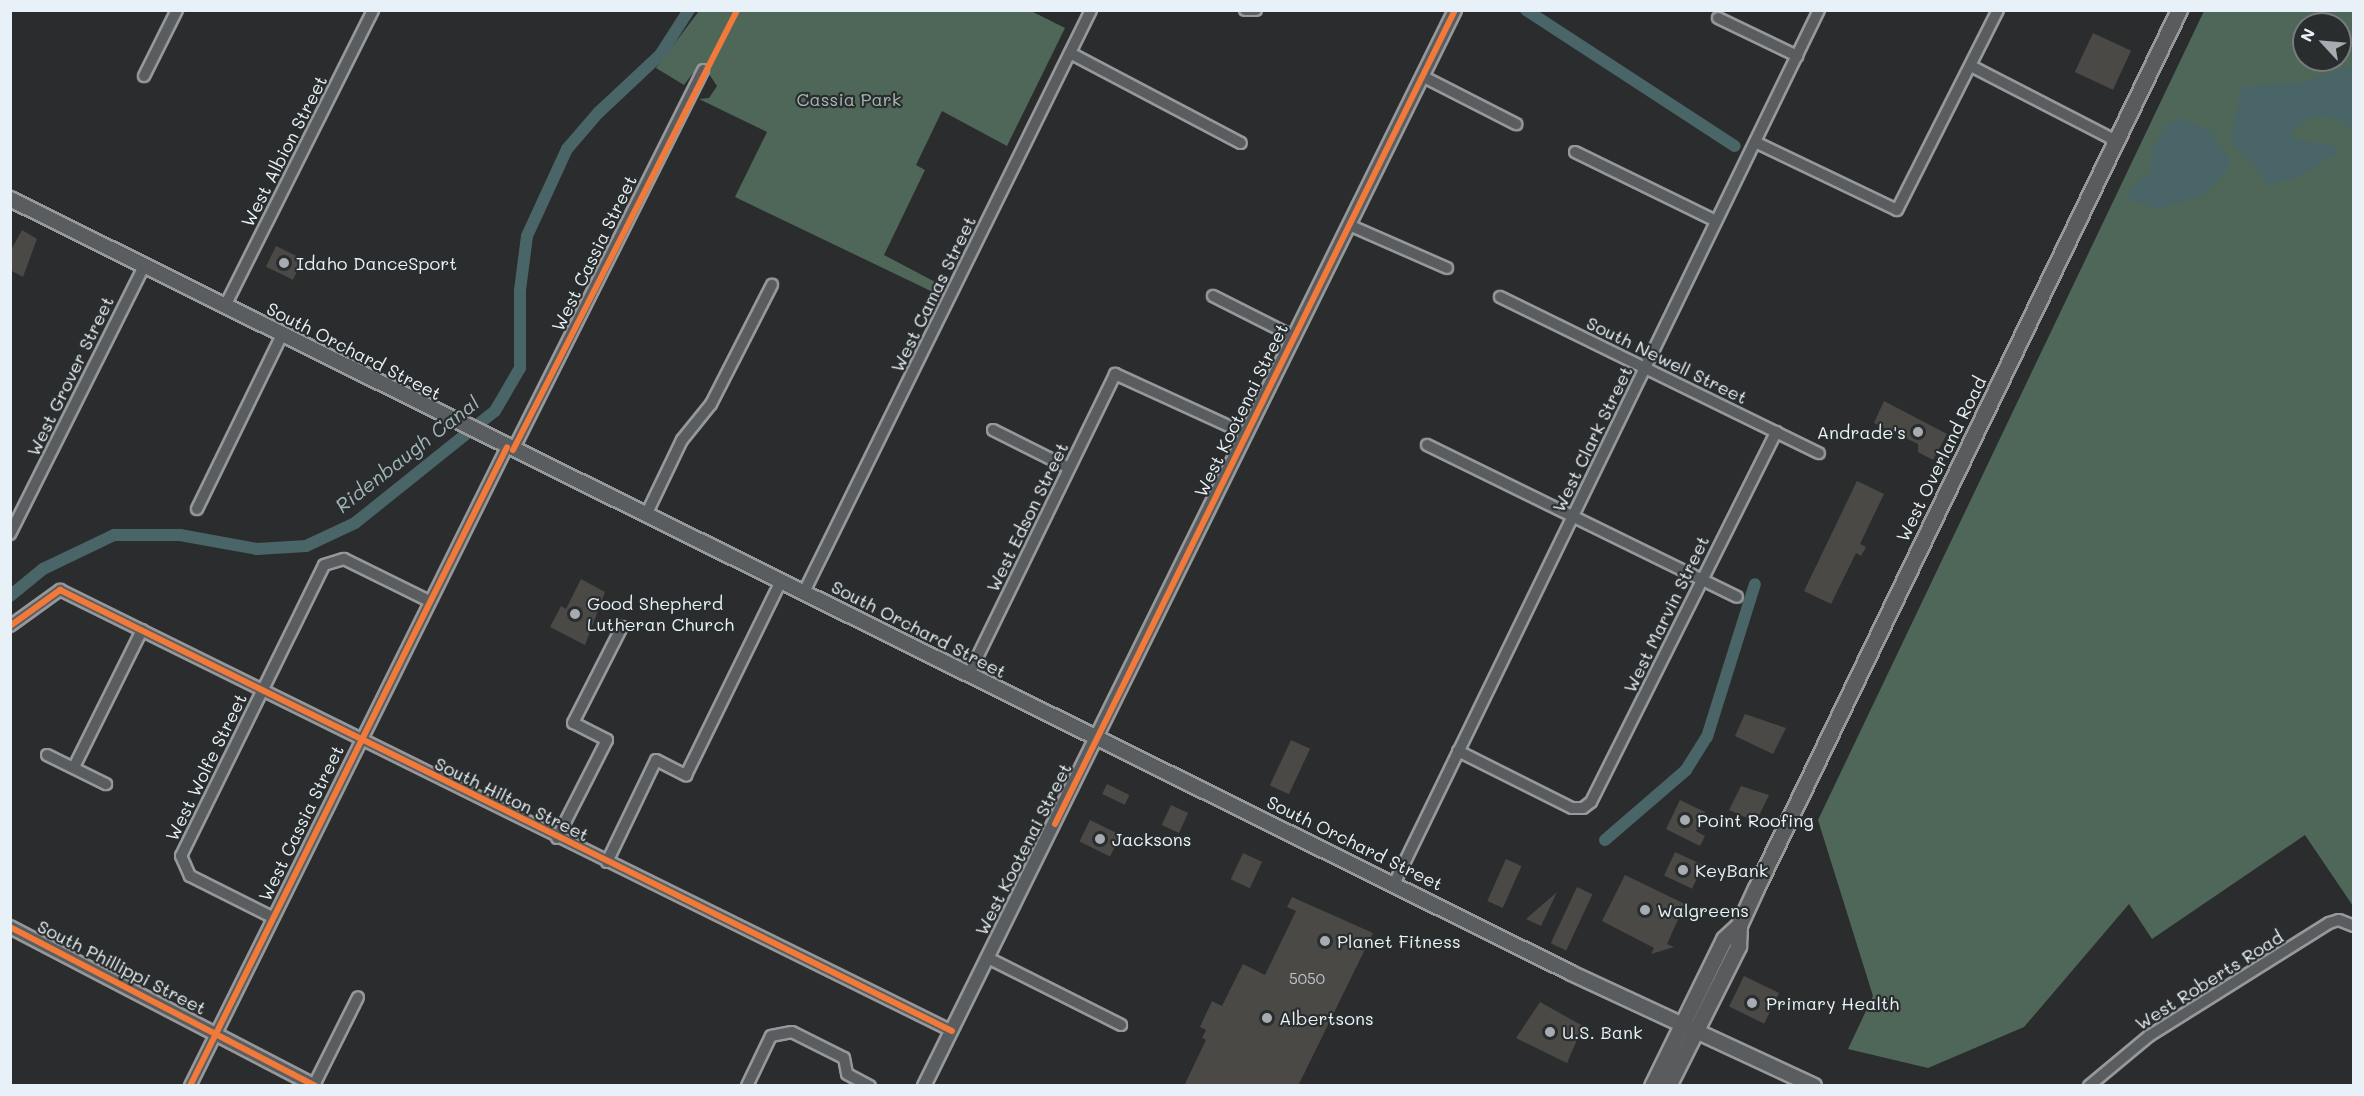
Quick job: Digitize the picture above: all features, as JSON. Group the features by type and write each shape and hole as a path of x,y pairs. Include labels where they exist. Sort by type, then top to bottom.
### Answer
{"main road":[{"name":"West Overland Road","path":"1668,1086 1724,939 1739,925 2179,10"},
{"name":"South Orchard Street","path":"10,199 461,425 1395,882 1688,1029 1814,1086"},
{"name":"West Overland Road","path":"1652,1086 1688,1029"}],"street":[{"path":"144,76 177,10"},
{"name":"West Camas Street","path":"804,592 1091,10"},
{"path":"1245,10 1256,10"},
{"name":"West Kootenai Street","path":"924,1086 1099,738 1455,10"},
{"name":"West Clark Street","path":"1395,882 1819,10"},
{"path":"1755,142 1897,210 1998,10"},
{"name":"West Albion Street","path":"225,306 368,12"},
{"path":"1718,18 1797,56"},
{"path":"1070,53 1240,142"},
{"path":"1971,66 2116,141"},
{"name":"West Cassia Street","path":"190,1086 359,738 510,449 703,70"},
{"path":"1422,76 1516,124"},
{"path":"1575,152 1716,221"},
{"path":"1349,225 1447,268"},
{"name":"West Grover Street","path":"10,534 144,266"},
{"path":"646,515 682,440 711,404 772,285"},
{"name":"West Kootenai Street","path":"1213,296 1294,337"},
{"name":"South Newell Street","path":"1500,297 1819,453"},
{"path":"197,509 282,335"},
{"name":"West Edson Street","path":"969,674 1115,374 1246,434"},
{"path":"993,430 1069,468"},
{"name":"West Marvin Street","path":"1458,751 1572,808 1583,808 1591,802 1776,432"},
{"path":"1427,445 1737,597"},
{"name":"West Wolfe Street","path":"272,917 190,876 181,856 324,565 334,559 344,559 429,601"},
{"path":"606,862 656,760 686,775 781,581"},
{"name":"South Hilton Street","path":"10,626 60,590 557,838 952,1031"},
{"path":"557,838 607,740 573,723 622,627"},
{"path":"74,768 142,630"},
{"path":"47,755 106,784"},
{"name":"West Roberts Road","path":"2088,1086 2149,1036 2329,923 2339,920 2354,926"},
{"name":"South Phillippi Street","path":"10,927 216,1032 314,1085"},
{"path":"988,958 1121,1025"},
{"path":"314,1085 358,997"},
{"path":"747,1086 771,1036 792,1032 844,1058 847,1074 870,1086"}],"green space":[{"name":"Cassia Park","path":"699,11 1031,11 1065,28 1007,146 942,111 916,165 925,170 884,255 939,284 935,293 735,197 767,132 699,99 709,98 717,86 707,71 693,73 684,85 656,68"},
{"path":"2204,11 2353,11 2353,906 2305,835 2152,939 2129,904 2024,1027 1928,1068 1848,1049 1873,996 1818,820"}],"water":[{"path":"2353,70 2353,145 2351,128 2344,121 2320,116 2306,120 2292,131 2293,138 2334,146 2338,152 2300,176 2269,185 2231,139 2241,87 2301,83 2333,72 2352,72"},
{"path":"2179,119 2209,130 2229,158 2229,168 2204,195 2185,201 2157,209 2127,198 2138,180 2150,175 2153,149 2166,126"}],"building":[{"path":"2093,33 2131,51 2113,90 2075,72"},
{"path":"22,230 37,239 23,277 10,270 10,252"},
{"name":"Idaho DanceSport","path":"276,246 303,259 293,280 266,267"},
{"name":"Andrade's","path":"1884,401 1947,434 1933,460 1918,452 1918,444 1874,423"},
{"path":"1857,481 1884,494 1860,544 1866,547 1861,556 1856,553 1831,604 1804,591"},
{"name":"Good Shepherd Lutheran Church","path":"581,579 605,592 585,645 550,627 561,606 566,609"},
{"path":"1745,714 1786,728 1773,754 1735,736"},
{"path":"1291,740 1310,749 1289,794 1270,785"},
{"path":"1107,784 1129,795 1125,805 1102,794"},
{"path":"1741,786 1769,795 1756,822 1729,810"},
{"name":"Point Roofing","path":"1680,800 1705,812 1696,831 1705,836 1700,846 1666,829"},
{"path":"1171,805 1188,813 1179,833 1162,825"},
{"name":"Jacksons","path":"1090,820 1121,835 1110,856 1079,842"},
{"name":"KeyBank","path":"1675,852 1703,865 1692,889 1664,876"},
{"path":"1243,853 1262,862 1250,888 1231,879"},
{"path":"1506,859 1522,866 1503,908 1487,901"},
{"name":"Walgreens","path":"1625,875 1685,904 1667,944 1674,947 1651,954 1654,948 1602,921"},
{"path":"1577,887 1592,894 1566,950 1551,943"},
{"path":"1557,892 1541,926 1526,919"},
{"name":"Albertsons","path":"1292,897 1373,933 1298,1086 1184,1086 1206,1040 1202,1038 1206,1030 1200,1027 1212,1001 1222,1006 1243,964 1265,975 1296,911 1287,907"},
{"name":"Primary Health","path":"1744,976 1779,993 1764,1024 1729,1007"},
{"name":"U.S. Bank","path":"1540,1002 1583,1026 1567,1063 1516,1038"}],"waterway":[{"name":"Ridenbaugh Canal","path":"10,596 43,569 114,535 180,535 257,549 306,546 355,523 495,411 520,368 520,290 527,236 567,149 598,113 660,55 689,10"},
{"path":"1526,10 1735,146"},
{"path":"1605,840 1686,770 1707,737 1755,584"}],"cycle path":[{"path":"513,450 737,10"},
{"path":"1055,824 1455,10"},
{"path":"190,1086 507,447"},
{"path":"10,626 60,590 952,1031"},
{"path":"10,927 315,1086"}],"place":[{"name":"Idaho DanceSport","path":"284,263"},
{"name":"Andrade's","path":"1918,432"},
{"name":"Good Shepherd Lutheran Church","path":"575,614"},
{"name":"Point Roofing","path":"1685,820"},
{"name":"Jacksons","path":"1100,839"},
{"name":"KeyBank","path":"1683,870"},
{"name":"Walgreens","path":"1645,910"},
{"name":"Planet Fitness","path":"1325,941"},
{"name":"Primary Health","path":"1752,1003"},
{"name":"Albertsons","path":"1267,1018"},
{"name":"U.S. Bank","path":"1550,1032"}]}
